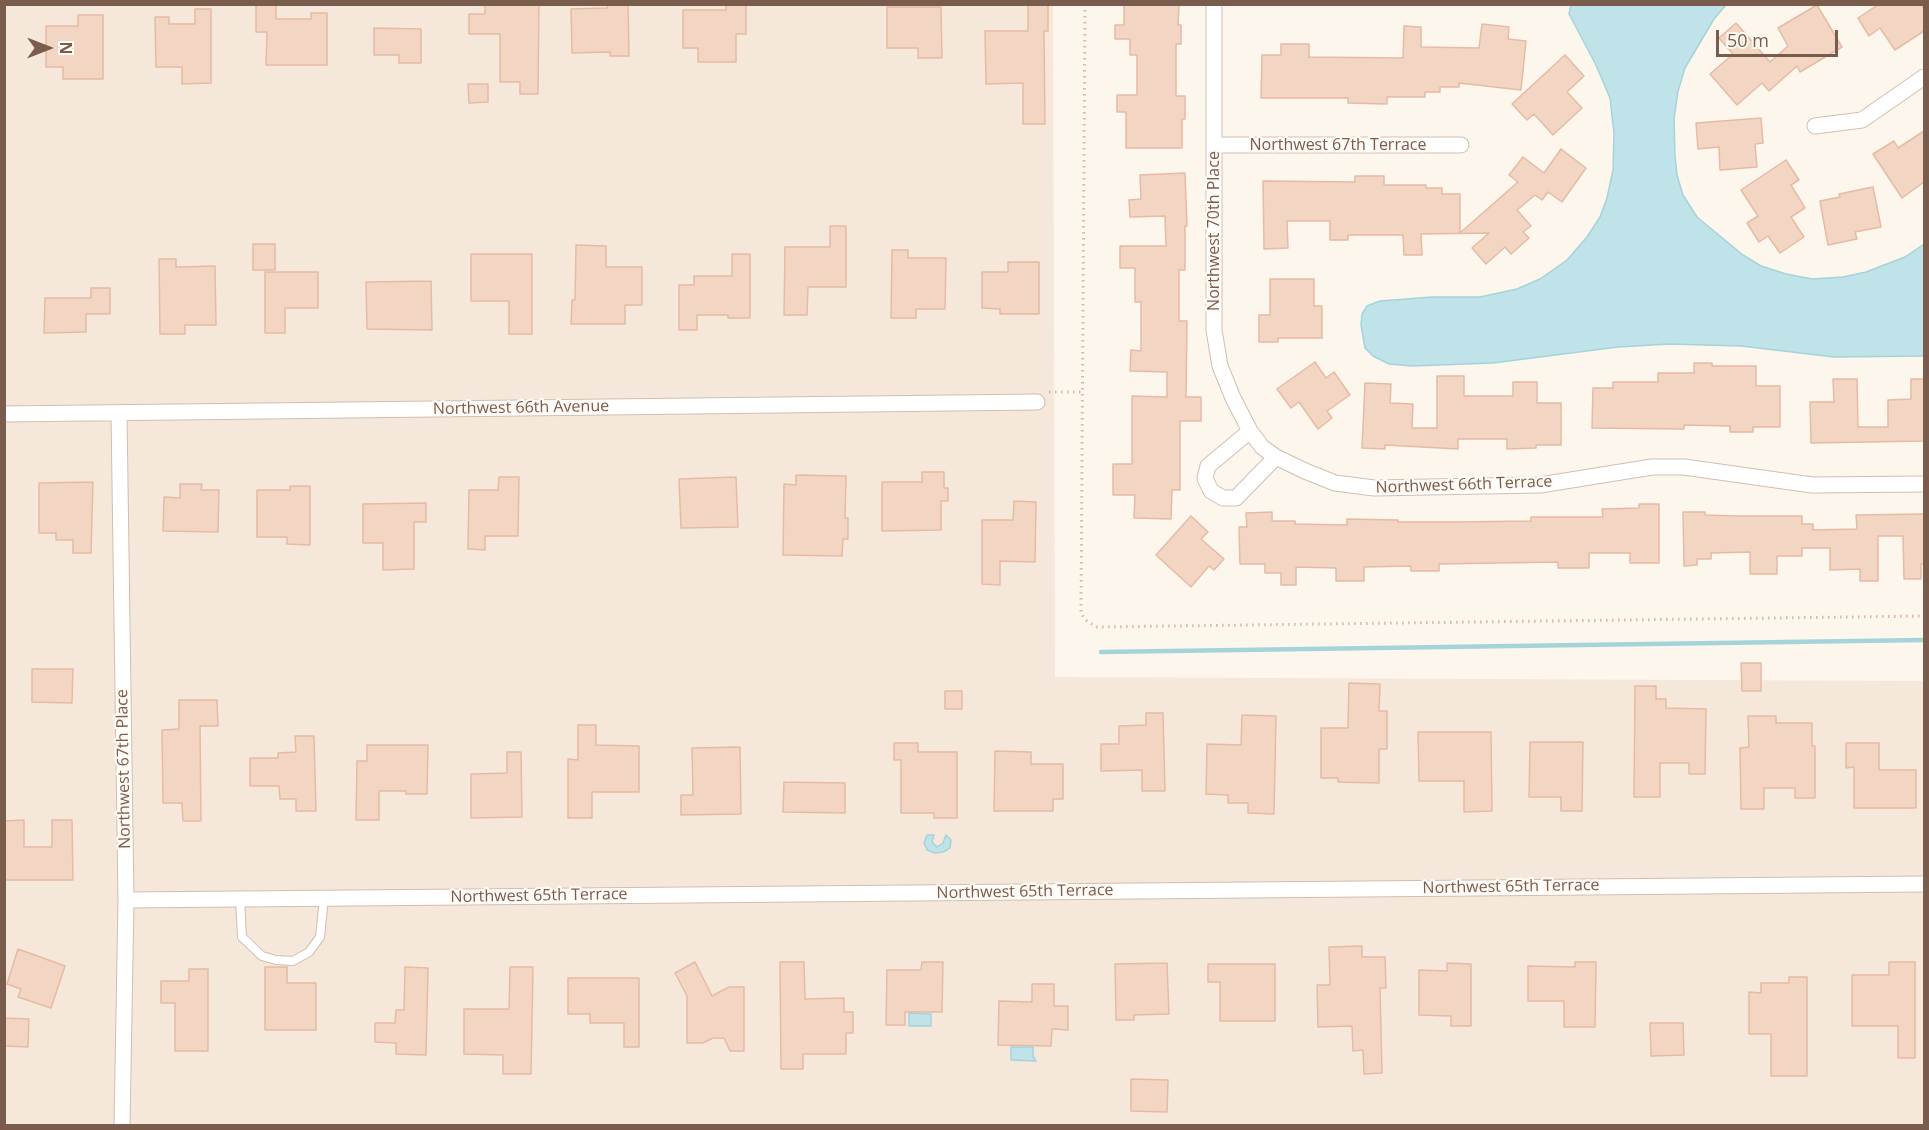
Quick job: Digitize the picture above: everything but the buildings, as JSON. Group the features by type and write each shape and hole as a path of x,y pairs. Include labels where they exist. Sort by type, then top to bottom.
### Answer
{"street":[{"name":"Northwest 70th Place","path":"1214,4 1214,330 1220,366 1233,398 1250,431 1262,447"},
{"path":"1815,126 1862,120 1924,77"},
{"name":"Northwest 67th Terrace","path":"1214,145 1461,145"},
{"name":"Northwest 66th Avenue","path":"4,414 1037,402"},
{"name":"Northwest 67th Place","path":"119,413 126,900 122,1125"},
{"path":"1250,431 1208,466 1205,478 1211,491 1223,498 1236,498 1276,457"},
{"name":"Northwest 66th Terrace","path":"1262,447 1276,457 1335,483 1374,488 1540,485 1652,467 1684,467 1812,485 1924,484"},
{"name":"Northwest 65th Terrace","path":"126,900 1924,884"}],"lane":[{"path":"240,899 242,937 262,956 293,961 309,952 320,937 324,898"}],"path":[{"path":"1037,402 1044,393 1084,392"}],"shaded area":[{"path":"5,5 1053,5 1055,677 1924,681 1924,1125 5,1126"}],"water":[{"path":"1571,5 1726,5 1714,19 1685,68 1678,91 1674,119 1675,156 1677,175 1683,195 1697,217 1743,255 1761,266 1786,274 1812,279 1843,277 1866,272 1905,257 1924,244 1924,356 1834,357 1741,346 1669,344 1618,347 1493,363 1412,366 1389,364 1373,356 1365,348 1361,325 1362,314 1367,306 1380,301 1432,297 1480,297 1517,289 1540,279 1567,260 1587,237 1600,217 1613,170 1614,133 1610,98 1595,63 1569,14"},
{"path":"927,835 934,835 932,842 937,847 943,843 946,835 951,840 950,848 935,853 927,850 924,843"},
{"path":"909,1013 931,1014 931,1026 909,1026"},
{"path":"1011,1047 1033,1047 1033,1056 1036,1061 1011,1060"}],"waterway":[{"path":"1101,652 1924,640"}]}
